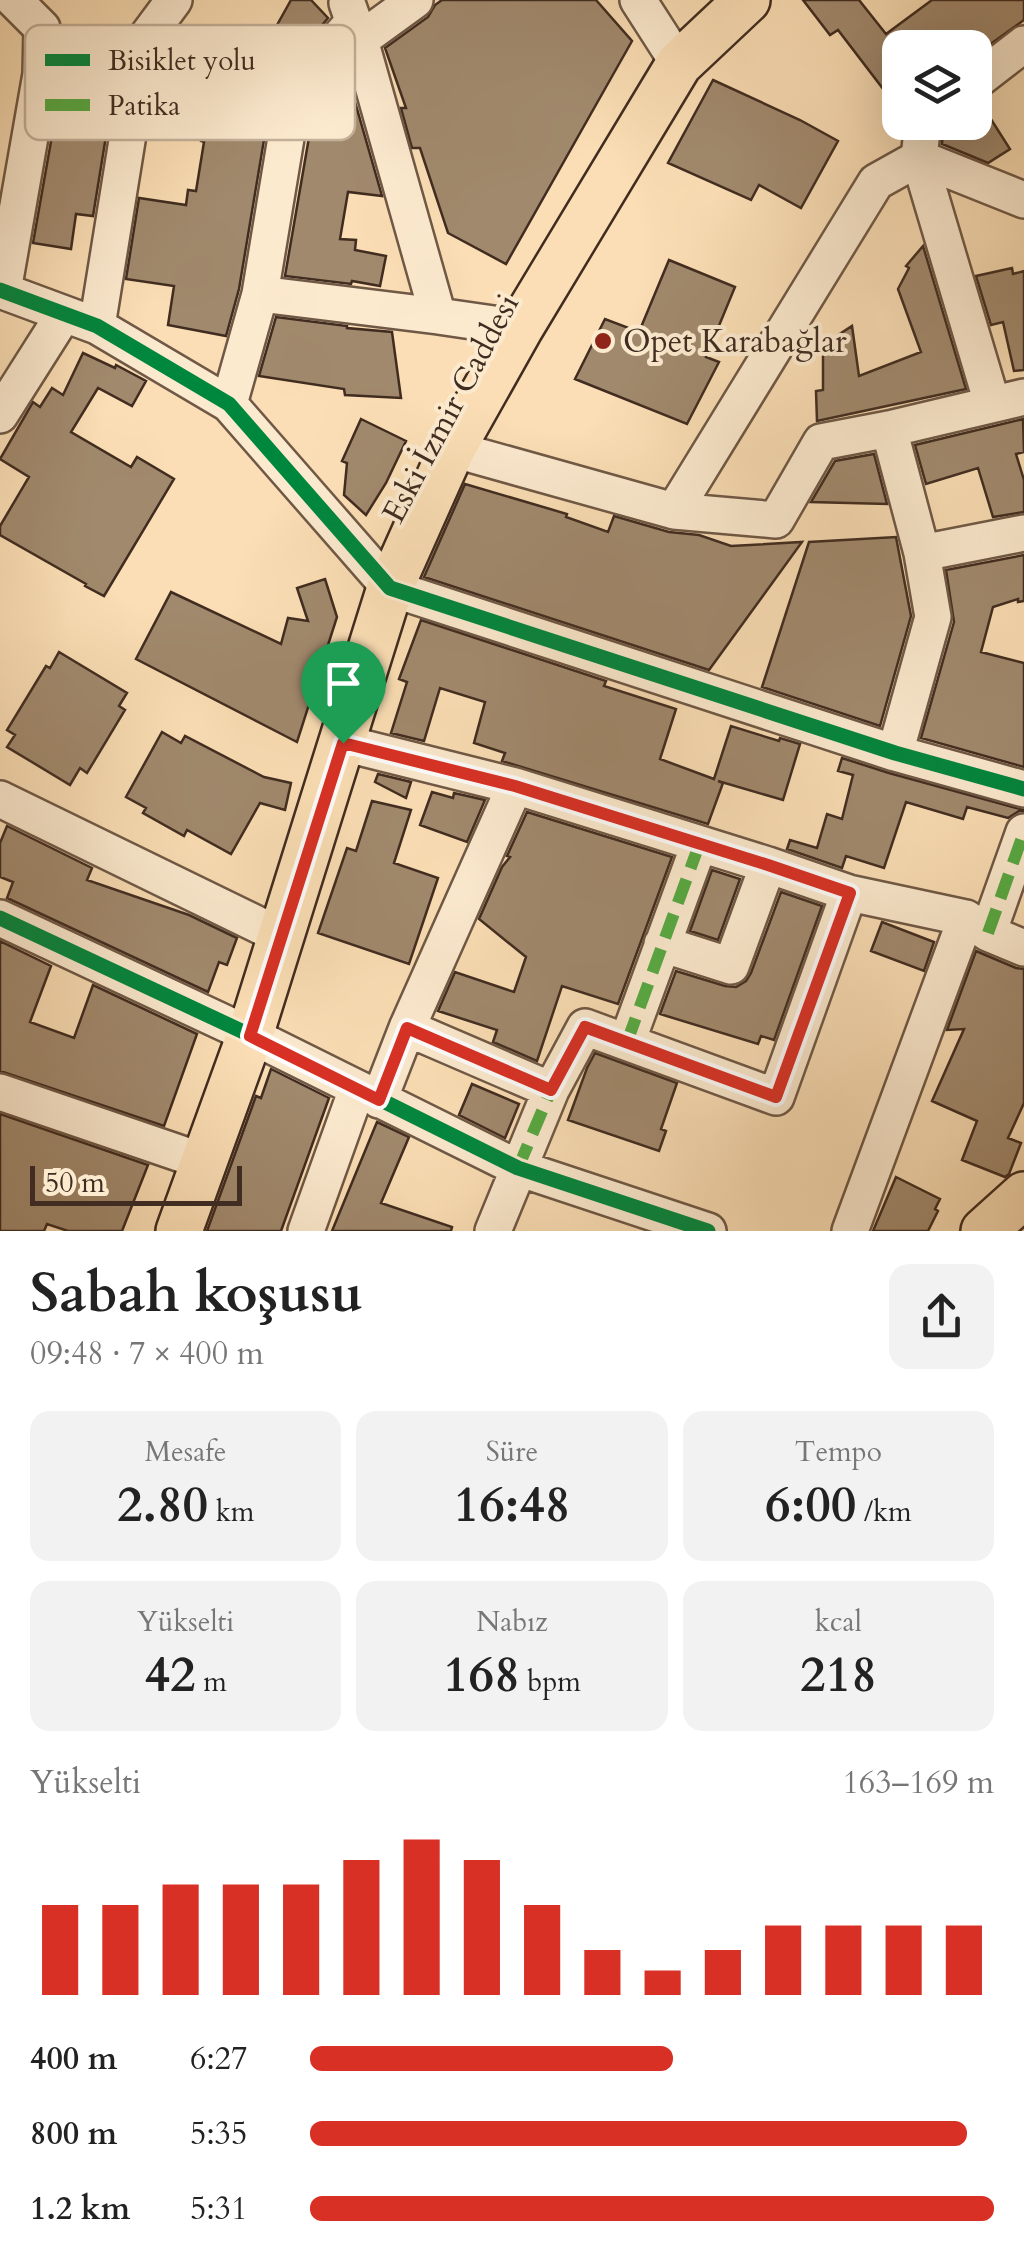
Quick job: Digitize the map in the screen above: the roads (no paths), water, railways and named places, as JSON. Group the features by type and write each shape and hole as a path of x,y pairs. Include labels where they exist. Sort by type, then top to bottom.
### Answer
{"main road":[{"name":"Eski İzmir Caddesi","path":"179,1231 250,1036 390,588 452,449 679,64 747,0"},
{"path":"984,1231 1024,1195"}],"street":[{"path":"14,0 39,25"},
{"path":"156,25 174,0"},
{"path":"353,21 416,0"},
{"path":"638,0 679,64"},
{"path":"355,28 438,316"},
{"path":"992,69 1024,44"},
{"path":"30,140 2,291 97,326 229,404 390,588 1024,790"},
{"path":"97,326 127,140"},
{"path":"229,404 260,294 286,140"},
{"path":"452,449 674,510 776,520 821,442 1008,400 919,158 922,140"},
{"path":"919,158 1024,200"},
{"path":"674,510 876,182 919,158"},
{"path":"260,294 520,328"},
{"path":"0,414 64,314"},
{"path":"889,429 922,553 933,617 895,752"},
{"path":"922,553 1024,533"},
{"path":"343,743 515,786 850,893 977,925 1024,948"},
{"path":"306,1231 368,1095 407,1028 515,786"},
{"path":"3,807 281,936"},
{"path":"850,1231 977,925 1024,832"},
{"path":"627,1042 699,845"},
{"path":"662,944 731,966 768,865"},
{"path":"493,1231 551,1090 585,1027 776,1097 850,893"},
{"path":"0,918 518,1168 634,1219 708,1231"},
{"path":"407,1028 551,1090"},
{"path":"0,1092 205,1162"}],"place":[{"name":"Opet Karabağlar","path":"603,341"}]}
